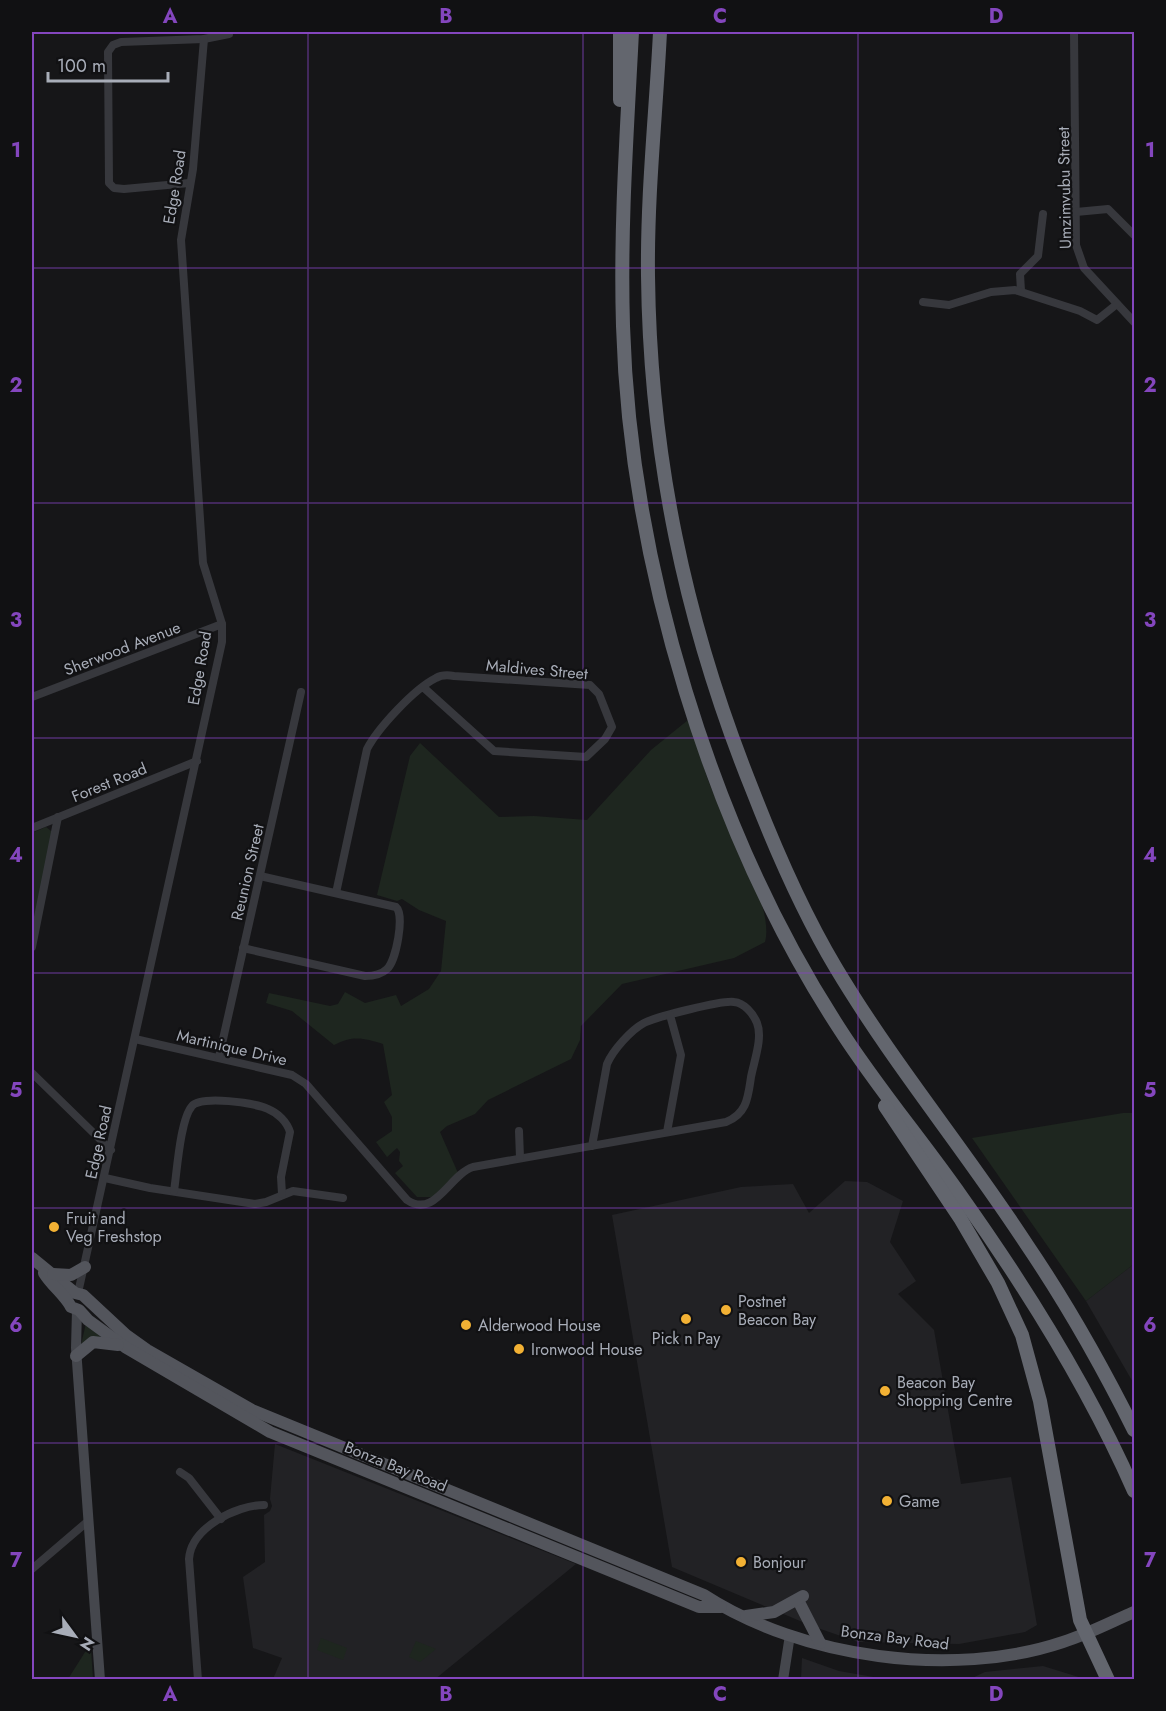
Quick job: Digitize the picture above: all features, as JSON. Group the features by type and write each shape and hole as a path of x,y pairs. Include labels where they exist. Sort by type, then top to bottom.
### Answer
{"highway":[{"path":"620,32 620,145 623,192"},
{"path":"632,32 623,192 623,327 629,419 645,529 666,618 689,697 741,844 809,979 871,1076 961,1196 1046,1321 1118,1453 1134,1491"},
{"path":"660,32 648,276 658,434 670,518 683,578 706,663 770,835 798,900 836,969 896,1060 1027,1244 1104,1370 1134,1430"},
{"path":"648,276 655,234 669,32"},
{"path":"871,1076 888,1111 960,1218 998,1283 1022,1335 1040,1401 1084,1634 1108,1680"}],"main road":[{"name":"Bonza Bay Road","path":"32,1258 45,1271 58,1292 147,1350 252,1410 704,1595 722,1607 790,1635 820,1643 904,1658 966,1661 1019,1653 1062,1643 1134,1612"},
{"path":"45,1271 71,1275 86,1267"},
{"name":"Bonza Bay Road","path":"76,1302 88,1320 125,1347 237,1415 270,1432 699,1606 722,1607"},
{"path":"76,1352 93,1342 111,1342 125,1347"},
{"path":"745,1617 774,1612 801,1600 820,1643"}],"street":[{"name":"Umzimvubu Street","path":"1074,32 1076,245 1084,268 1134,322"},
{"path":"189,183 124,189 114,188 109,183 107,171 107,56 113,45 120,42 204,39 229,34"},
{"name":"Edge Road","path":"100,1680 76,1352 76,1302 86,1267 222,642 222,624 208,582 202,551 181,240 197,130 204,39"},
{"path":"1076,212 1108,209 1134,235"},
{"path":"1022,291 1021,272 1038,256 1043,214"},
{"path":"923,302 949,305 991,292 1022,291 1097,320 1118,303"},
{"name":"Sherwood Avenue","path":"32,696 222,624"},
{"name":"Maldives Street","path":"336,892 368,749 379,731 423,687 436,678 447,675 590,685 598,691 612,727 610,734 586,757 494,751 423,687"},
{"name":"Reunion Street","path":"219,1057 301,693"},
{"name":"Forest Road","path":"32,828 197,761"},
{"path":"32,947 58,817"},
{"path":"243,948 358,975 370,976 384,972 392,963 401,921 399,909 336,892 260,876"},
{"path":"519,1131 520,1158 592,1146 726,1122 741,1114 747,1100 759,1033 752,1014 736,1002 670,1015 640,1025 610,1057 592,1146"},
{"path":"667,1132 681,1055 670,1015"},
{"name":"Martinique Drive","path":"135,1039 286,1072 301,1081 407,1200 417,1205 424,1205 435,1200 465,1170 520,1158"},
{"path":"32,1073 111,1150"},
{"path":"174,1191 188,1112 198,1101 211,1100 266,1108 288,1126 289,1139 281,1177 282,1194"},
{"path":"105,1178 255,1204 266,1202 282,1194 299,1191 343,1198"},
{"path":"180,1472 189,1478 221,1519"},
{"path":"198,1680 189,1555 198,1537 221,1519 251,1505 264,1505"},
{"path":"32,1569 87,1522"},
{"path":"783,1680 790,1635"}],"shaded area":[{"path":"688,720 705,773 748,866 763,908 766,927 765,942 734,958 622,984 581,1026 580,1040 571,1059 488,1100 475,1114 447,1126 440,1132 458,1173 433,1197 417,1197 395,1173 403,1166 399,1161 400,1152 397,1148 387,1157 376,1142 392,1131 392,1117 384,1102 392,1095 383,1044 359,1038 334,1045 292,1011 266,1003 269,993 330,1006 338,1004 345,992 365,1003 396,995 401,1006 429,989 441,971 446,921 419,910 402,899 397,901 377,895 410,756 420,743 499,817 534,816 587,820 651,750"},
{"path":"46,827 51,831 51,839 32,930 32,833"},
{"path":"1134,1113 1134,1264 1086,1301 972,1138"},
{"path":"845,1181 867,1182 903,1201 890,1242 916,1281 898,1294 934,1330 961,1484 1011,1477 1037,1625 1025,1632 959,1644 858,1642 812,1626 672,1567 612,1215 741,1187 793,1184 809,1213"},
{"path":"1134,1264 1134,1384 1086,1301"},
{"path":"86,1323 101,1337 81,1345"},
{"path":"275,1444 576,1564 434,1680 273,1679 282,1658 253,1648 243,1577 265,1562 264,1515 270,1511 272,1506 270,1499"},
{"path":"321,1638 347,1648 343,1660 317,1650"},
{"path":"416,1641 436,1649 420,1662 409,1657"},
{"path":"87,1649 91,1649 93,1679 68,1679"},
{"path":"802,1658 839,1671 885,1679 801,1679"},
{"path":"1043,1666 1085,1679 970,1679 985,1672"}],"place":[{"name":"Fruit and Veg Freshstop","path":"54,1227"},
{"name":"Postnet Beacon Bay","path":"726,1310"},
{"name":"Pick n Pay","path":"686,1319"},
{"name":"Alderwood House","path":"466,1325"},
{"name":"Ironwood House","path":"519,1349"},
{"name":"Beacon Bay Shopping Centre","path":"885,1391"},
{"name":"Game","path":"887,1501"},
{"name":"Bonjour","path":"741,1562"}]}
